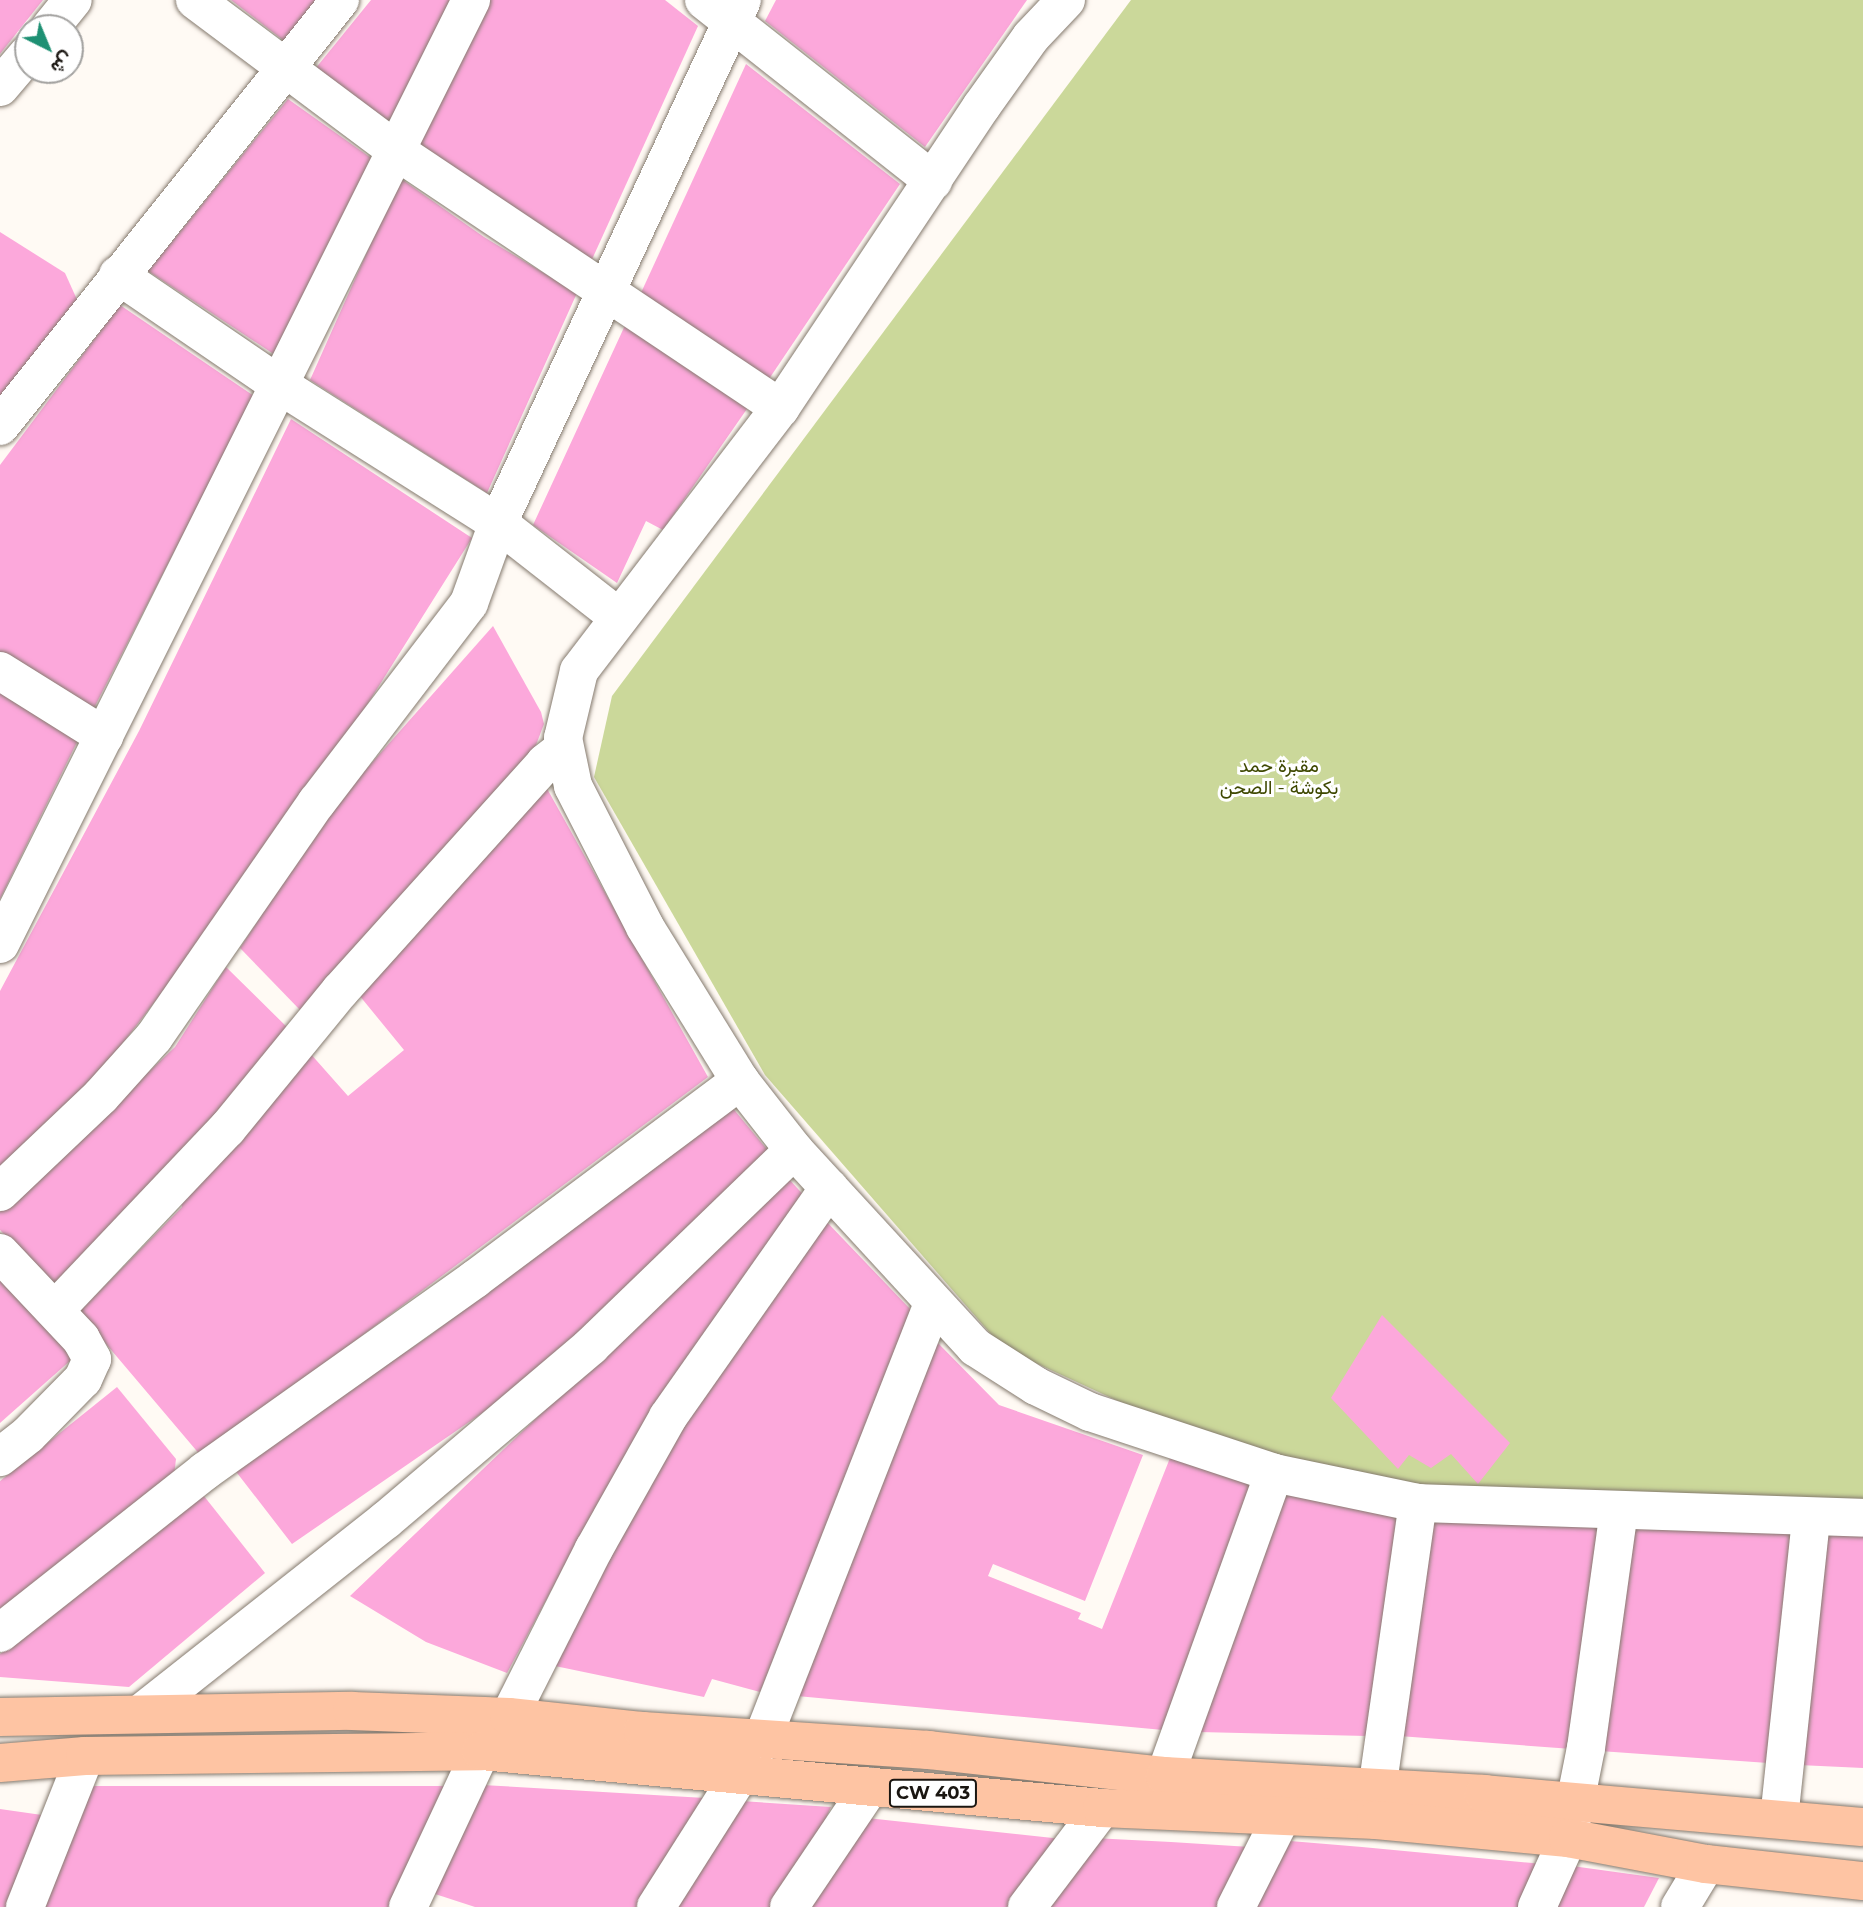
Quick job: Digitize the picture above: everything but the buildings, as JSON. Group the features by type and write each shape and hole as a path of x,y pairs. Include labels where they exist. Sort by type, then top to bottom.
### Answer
{"main road":[{"name":"CW 403","path":"0,1717 144,1711 352,1711 509,1717 762,1740 928,1750 1166,1776 1575,1801 1863,1827"},
{"name":"CW 403","path":"0,1763 85,1756 481,1751 1102,1808 1281,1818 1376,1820 1568,1838 1706,1864 1863,1881"}],"street":[{"path":"62,14 73,0"},
{"path":"195,0 282,68 398,152 780,408"},
{"path":"0,426 282,68 340,0"},
{"path":"0,944 278,384 398,152 471,0"},
{"path":"1066,0 1031,37 780,408 617,616 579,671 565,717 564,748 573,786 645,927 740,1080 794,1150 933,1303 992,1362 1035,1386 1090,1412 1274,1473 1418,1503 1863,1518"},
{"path":"0,1192 101,1096 154,1037 317,802 469,603 498,523 605,289 725,7 933,181"},
{"path":"0,87 14,70"},
{"path":"118,275 278,384 498,523 617,616"},
{"path":"0,671 104,736"},
{"path":"55,1310 227,1129 340,991 545,762 564,748"},
{"path":"0,1633 205,1471 475,1279 740,1080"},
{"path":"144,1711 386,1520 591,1346 794,1150"},
{"path":"509,1717 594,1549 668,1417 829,1188"},
{"path":"0,1253 89,1350 90,1368 28,1435 0,1457"},
{"path":"656,1907 762,1740 933,1303"},
{"path":"1166,1776 1274,1473"},
{"path":"1377,1790 1418,1503"},
{"path":"1537,1907 1568,1838 1619,1511"},
{"path":"1779,1819 1811,1518"},
{"path":"415,1905 481,1751"},
{"path":"25,1907 85,1756"},
{"path":"789,1907 870,1787"},
{"path":"1027,1907 1102,1808"},
{"path":"1236,1907 1281,1818"},
{"path":"1680,1907 1706,1864"}],"green space":[{"name":"مقبرة حمد بكوشة - الصحن","path":"1131,0 1863,0 1863,1506 1423,1492 1237,1447 1144,1413 1003,1348 765,1075 594,777 612,696"}]}
